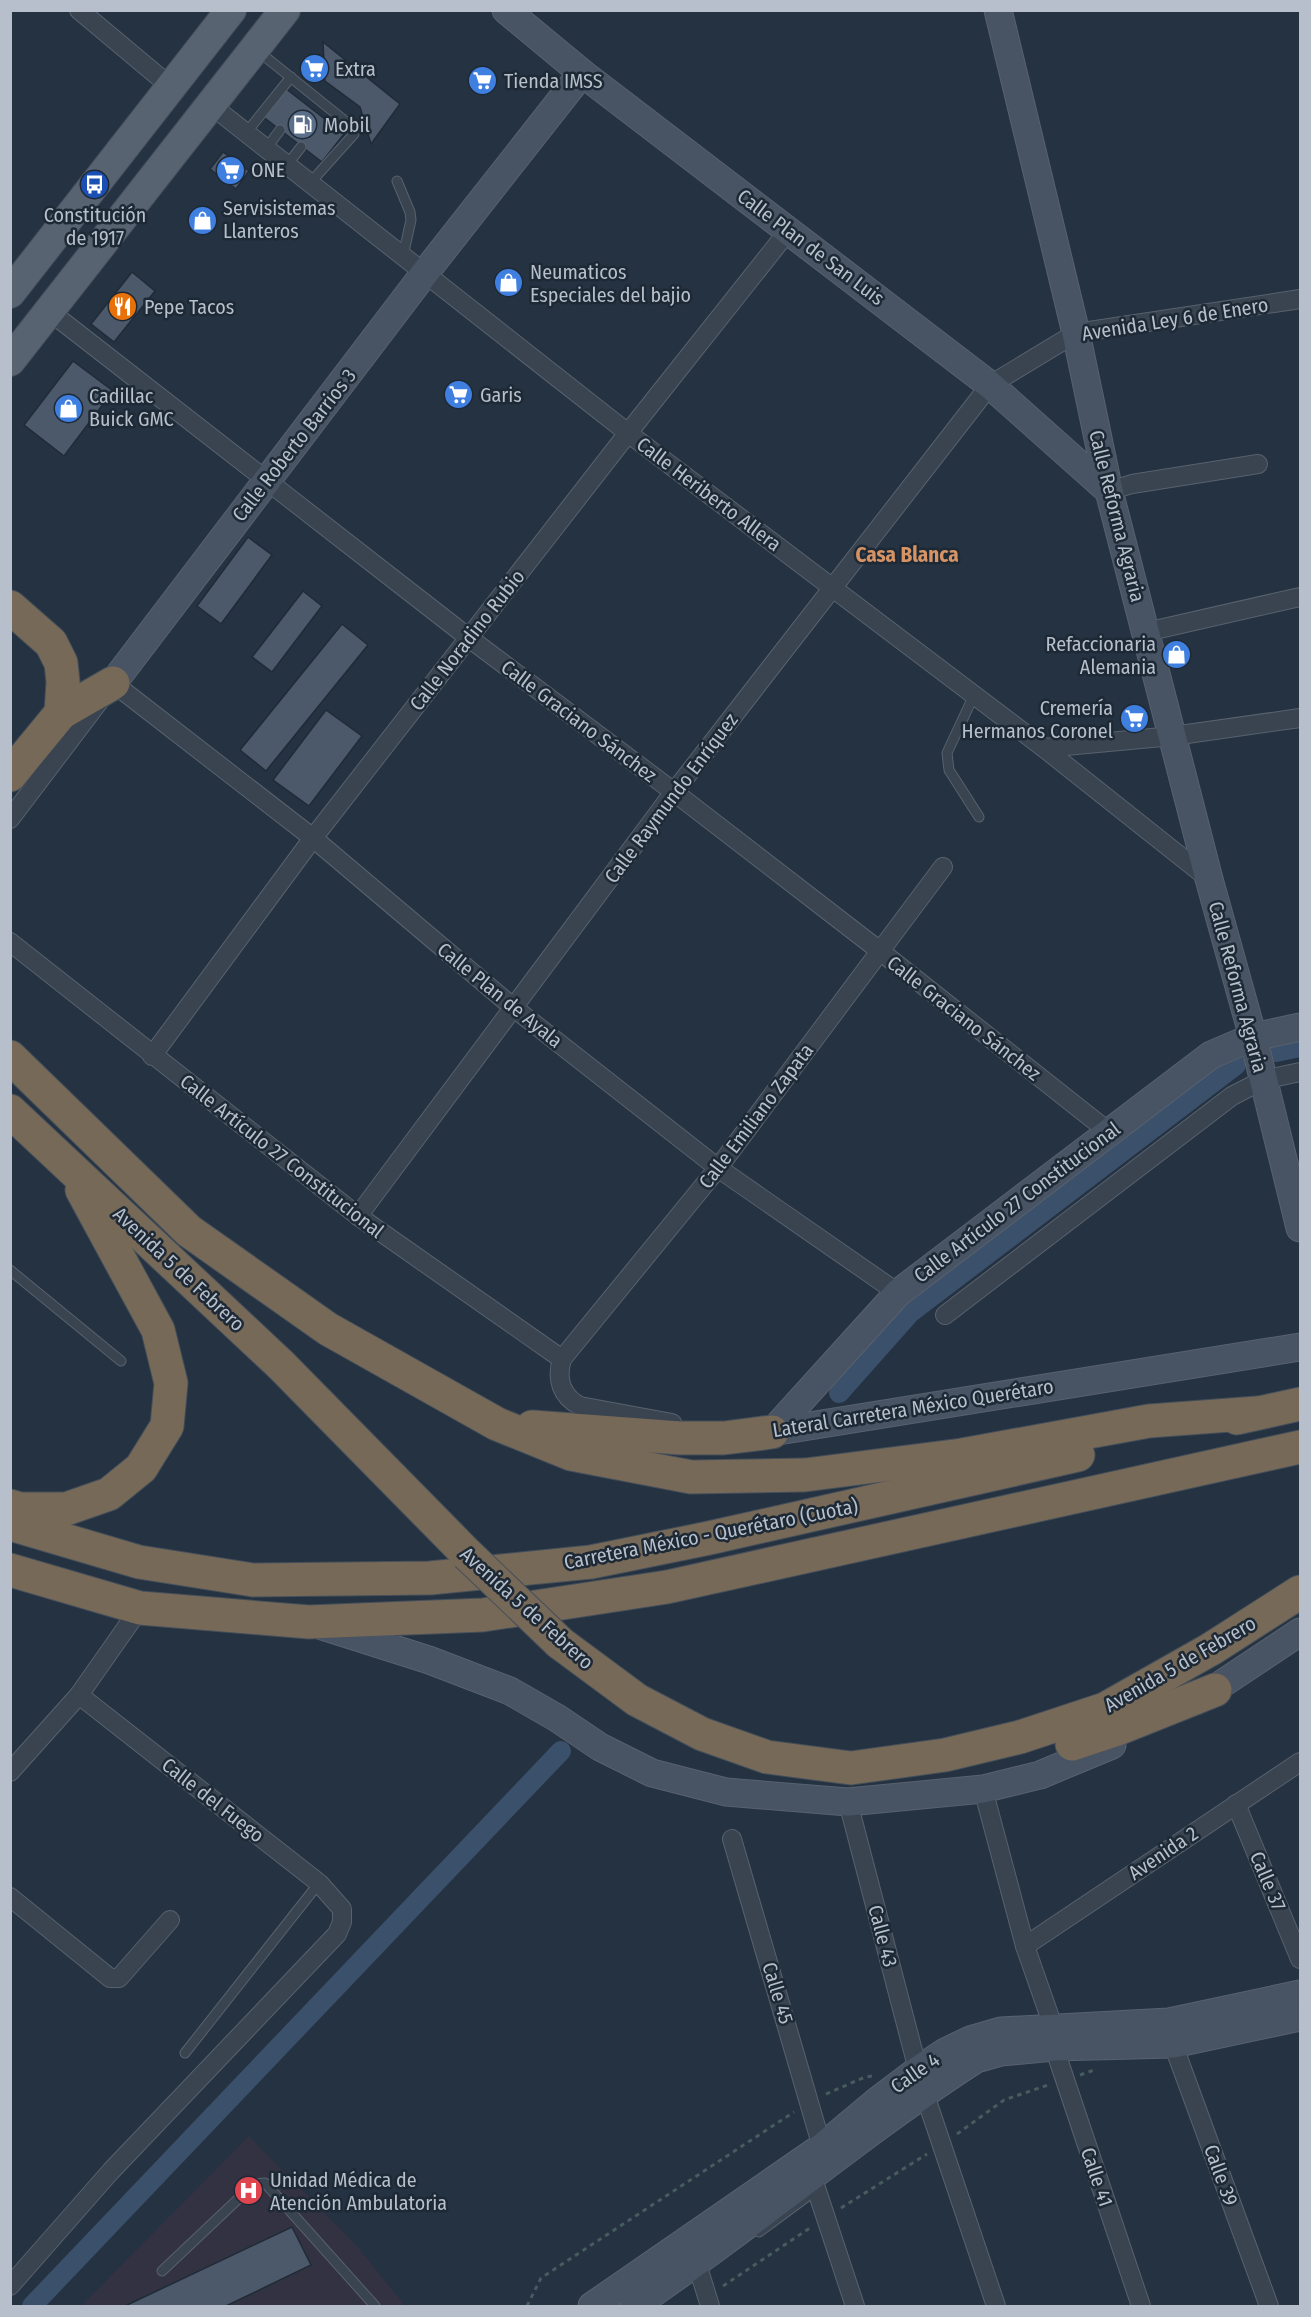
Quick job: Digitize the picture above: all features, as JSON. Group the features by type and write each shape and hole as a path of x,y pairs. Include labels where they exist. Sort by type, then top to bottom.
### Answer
{"highway":[{"path":"10,607 51,643 56,653 63,672 61,713"},
{"path":"10,775 61,713 113,682"},
{"name":"Avenida 5 de Febrero","path":"10,1057 189,1231 328,1329 497,1424 571,1454 690,1477 805,1475 962,1455 1149,1421 1257,1413"},
{"name":"Avenida 5 de Febrero","path":"10,1111 281,1365 467,1554 560,1643 637,1700 702,1734 767,1757 851,1768 945,1755 1020,1737 1105,1709 1300,1592"},
{"path":"10,1506 20,1509 66,1509 109,1494 141,1468 167,1426 171,1383 158,1330 66,1162"},
{"name":"Carretera México - Querétaro (Cuota)","path":"10,1524 139,1562 253,1580 430,1578 591,1562 709,1538 1300,1404"},
{"path":"497,1424 680,1438 724,1438 772,1432"},
{"name":"Carretera México - Querétaro (Cuota)","path":"10,1570 140,1608 309,1622 483,1615 667,1587 1300,1447"},
{"path":"851,1768 954,1770 1033,1757 1120,1728 1215,1690"}],"main road":[{"path":"13,285 231,10"},
{"path":"10,361 285,10"}],"street":[{"path":"79,10 171,87"},
{"name":"Calle Plan de San Luis","path":"506,10 582,74 990,385 1109,490"},
{"name":"Calle Reforma Agraria","path":"998,10 1076,333 1109,490 1209,879 1253,1037 1300,1228"},
{"name":"Calle Roberto Barrios 3","path":"10,819 424,274 582,74"},
{"name":"Calle Heriberto Allera","path":"212,106 628,433 833,586 1044,748 1209,879"},
{"name":"Calle Noradino Rubio","path":"152,1056 313,838 789,230"},
{"name":"Avenida Ley 6 de Enero","path":"990,385 1076,333 1300,299"},
{"name":"Calle Graciano Sánchez","path":"49,311 469,638 880,951 1109,1132"},
{"name":"Calle Raymundo Enríquez","path":"357,1216 674,792 990,385"},
{"path":"1109,490 1132,484 1258,464"},
{"path":"1146,632 1300,597"},
{"name":"Calle Plan de Ayala","path":"113,682 313,838 514,1008 718,1168 898,1293"},
{"path":"1044,748 1173,736 1300,718"},
{"name":"Calle Emiliano Zapata","path":"562,1359 718,1168 943,867"},
{"name":"Calle Artículo 27 Constitucional","path":"10,942 357,1216 562,1359"},
{"name":"Calle Artículo 27 Constitucional","path":"772,1432 898,1293 1210,1055 1253,1037 1300,1027"},
{"path":"945,1315 1232,1096 1263,1080 1300,1072"},
{"name":"Lateral Carretera México Querétaro","path":"562,1359 559,1368 561,1387 572,1402 579,1406 681,1424 772,1432 1300,1347"},
{"path":"10,1772 80,1695 140,1608"},
{"path":"309,1622 429,1660 510,1691 558,1718 600,1747 652,1773 726,1792 848,1802 983,1789 1040,1776 1135,1735 1215,1690 1300,1632"},
{"name":"Calle del Fuego","path":"10,2286 111,2171 337,1934 342,1922 342,1909 319,1883 80,1695"},
{"name":"Avenida 2","path":"1026,1946 1300,1762"},
{"name":"Calle 41","path":"983,1789 1065,2080 1141,2307"},
{"name":"Calle 43","path":"848,1802 921,2082 996,2307"},
{"name":"Calle 37","path":"1236,1804 1300,1959"},
{"name":"Calle 45","path":"732,1839 822,2147"},
{"path":"10,1897 110,1978 119,1978 170,1920"},
{"name":"Calle 4","path":"592,2307 822,2147 877,2101 976,2059 1054,2038 1169,2022 1300,1994"},
{"name":"Calle 4","path":"1054,2038 1173,2044 1300,2017"},
{"name":"Calle 39","path":"1173,2044 1269,2307"},
{"name":"Calle 4","path":"634,2307 701,2267 814,2183 921,2082"},
{"path":"814,2183 855,2307"},
{"path":"701,2267 708,2302"}],"lane":[{"path":"255,49 354,126 355,132 310,183"},
{"path":"246,133 291,76"},
{"path":"303,102 310,92"},
{"path":"325,119 332,110"},
{"path":"266,149 280,130"},
{"path":"287,165 302,147"},
{"path":"397,181 411,220 403,257"},
{"path":"974,695 946,753 949,770 980,817"},
{"path":"10,1270 121,1361"},
{"path":"185,2052 319,1883"},
{"path":"162,2271 254,2184 265,2183 375,2307"},
{"path":"748,2240 814,2183"}],"path":[{"path":"708,2302 825,2218 941,2145 1004,2100 1097,2069"},
{"path":"527,2307 542,2278 810,2101 865,2077 876,2075"}],"shaded area":[{"name":"Unidad Médica de Atención Ambulatoria","path":"249,2136 356,2245 405,2306 81,2306"}],"building":[{"path":"323,42 400,104 371,144 360,107 325,81"},
{"name":"Mobil","path":"285,88 344,134 322,162 262,116"},
{"name":"ONE","path":"223,152 249,171 236,189 210,169"},
{"name":"Pepe Tacos","path":"132,272 155,291 114,342 91,324"},
{"name":"Cadillac Buick GMC","path":"73,361 113,391 64,456 24,425"},
{"path":"248,537 272,555 221,624 197,606"},
{"path":"303,591 322,606 272,672 252,657"},
{"path":"342,624 368,645 266,771 240,750"},
{"path":"326,710 362,736 309,806 273,780"},
{"name":"Unidad Médica de Atención Ambulatoria","path":"292,2227 311,2265 226,2306 125,2306"}],"waterway":[{"path":"1276,1052 1300,1047"},
{"path":"839,1393 910,1313 1236,1065"},
{"path":"32,2306 561,1751"}],"place":[{"name":"Extra","path":"314,69"},
{"name":"Tienda IMSS","path":"483,81"},
{"name":"Mobil","path":"303,125"},
{"name":"ONE","path":"230,170"},
{"name":"Constitución de 1917","path":"95,184"},
{"name":"Servisistemas Llanteros","path":"202,220"},
{"name":"Neumaticos Especiales del bajio","path":"509,283"},
{"name":"Pepe Tacos","path":"123,307"},
{"name":"Garis","path":"459,395"},
{"name":"Cadillac Buick GMC","path":"68,408"},
{"name":"Refaccionaria Alemania","path":"1177,655"},
{"name":"Cremería Hermanos Coronel","path":"1134,719"},
{"name":"Unidad Médica de Atención Ambulatoria","path":"249,2191"}],"district":[{"name":"Casa Blanca","path":"907,555"}]}
